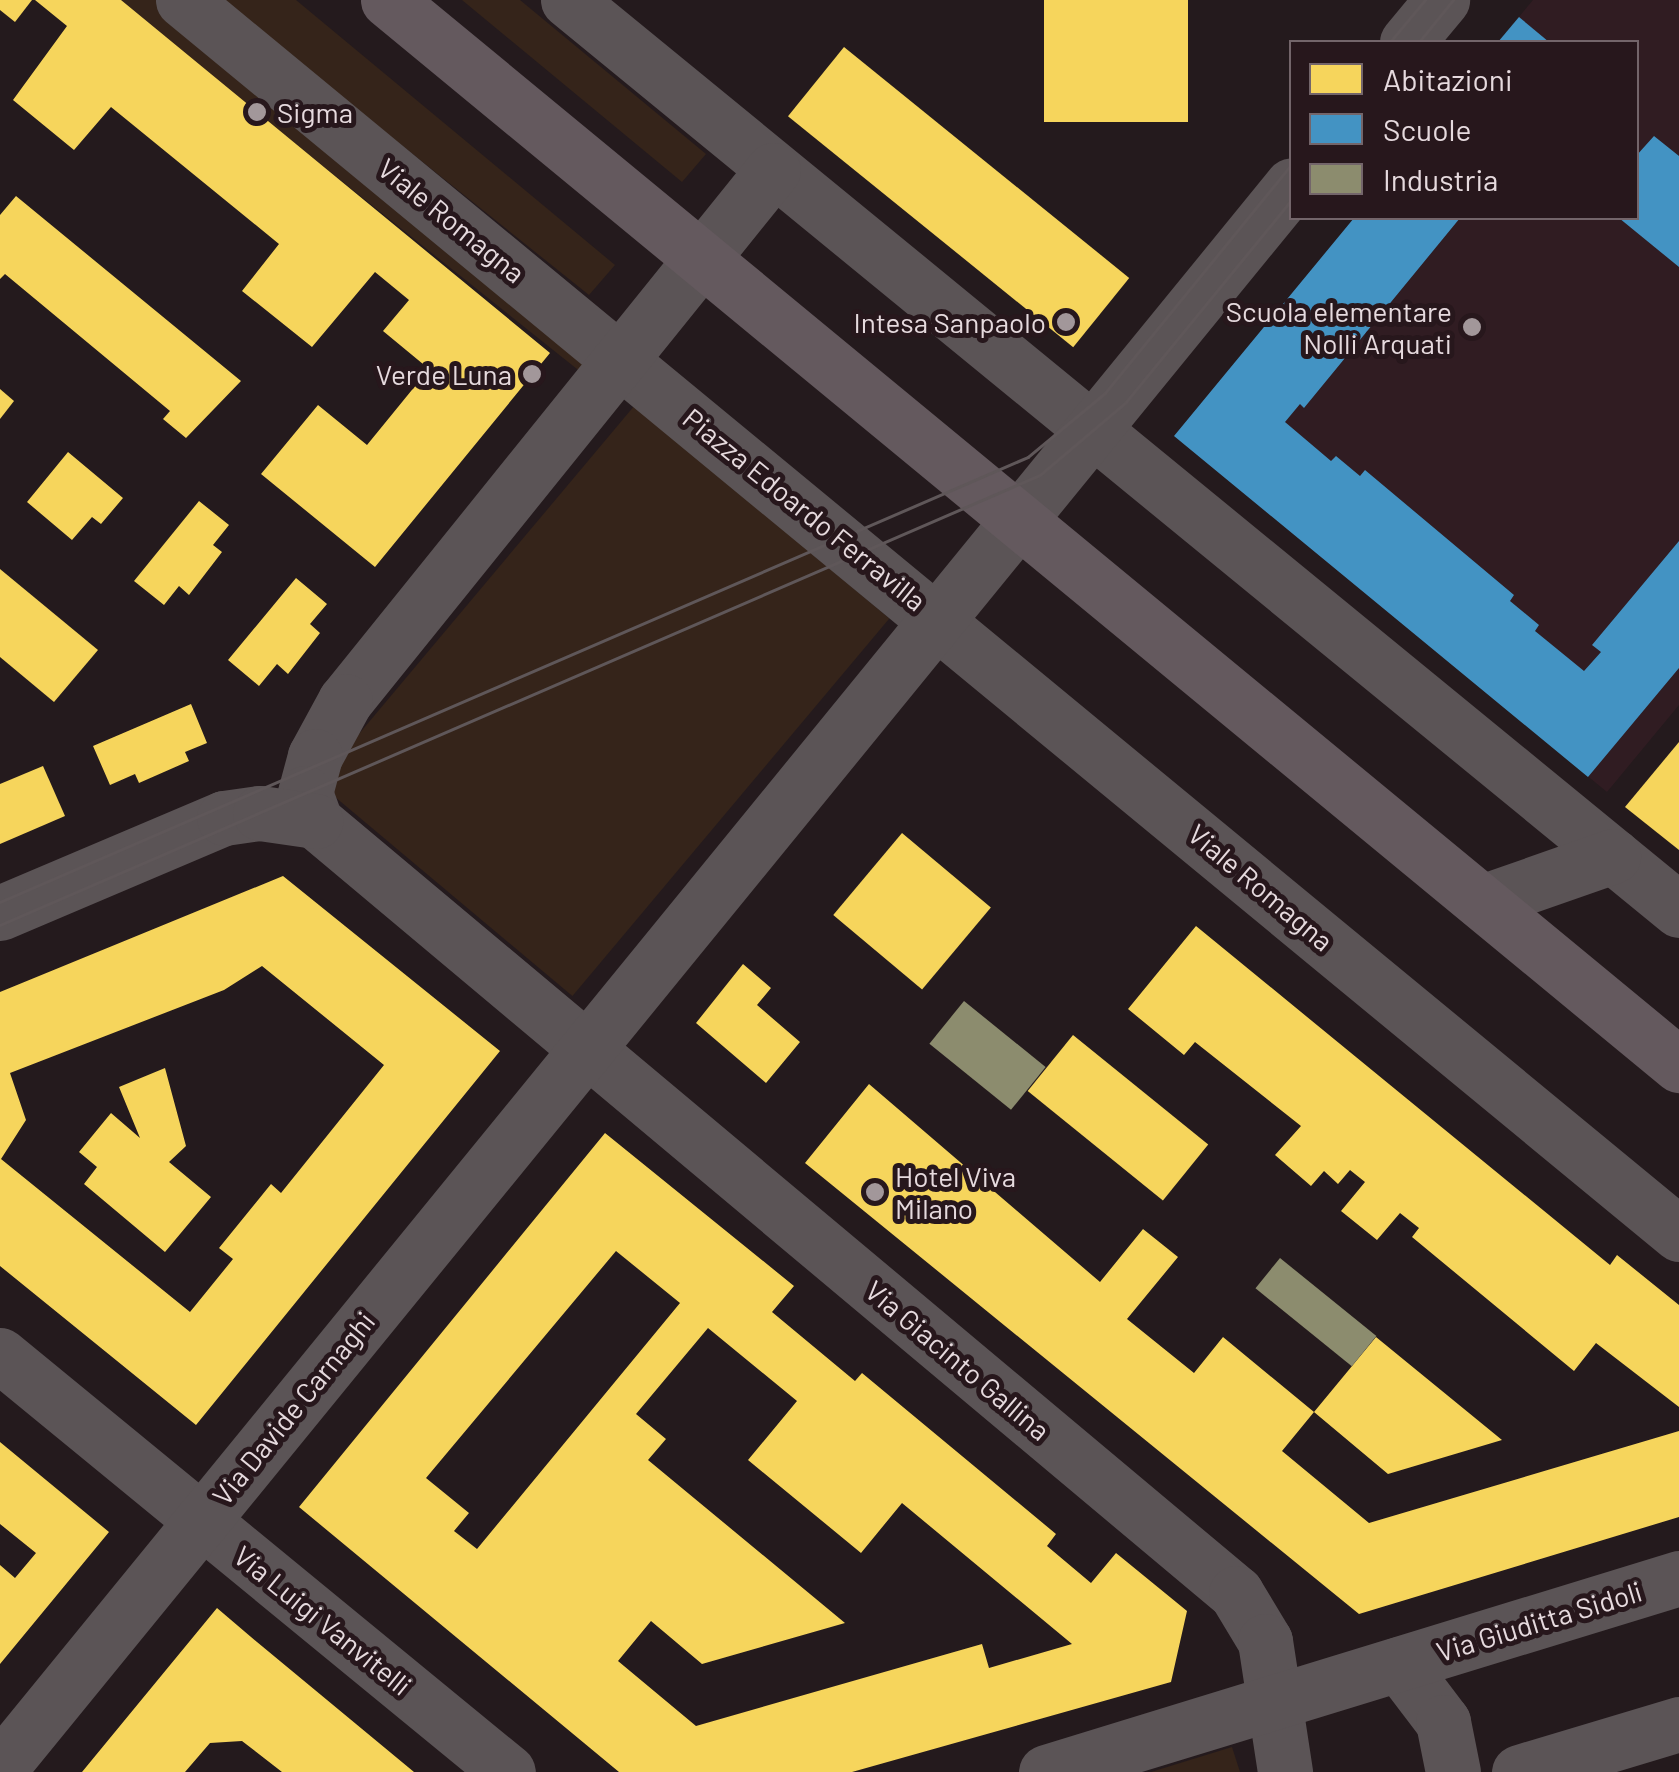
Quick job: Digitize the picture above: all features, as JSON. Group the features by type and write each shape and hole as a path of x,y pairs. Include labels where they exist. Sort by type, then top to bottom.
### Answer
{"main road":[{"path":"388,0 1679,1065"}],"street":[{"name":"Viale Romagna","path":"183,0 622,358"},
{"path":"568,0 1679,910"},
{"path":"1409,40 1442,0"},
{"path":"224,818 345,701 773,170"},
{"path":"941,621 1289,189"},
{"name":"Piazza Edoardo Ferravilla","path":"588,1049 941,621 622,358"},
{"name":"Viale Romagna","path":"941,621 1679,1234"},
{"path":"316,820 306,782 345,701"},
{"path":"0,913 224,818 260,813 316,820 588,1049"},
{"path":"1482,902 1613,856"},
{"path":"0,881 85,876"},
{"name":"Via Davide Carnaghi","path":"0,1768 588,1049"},
{"name":"Via Giacinto Gallina","path":"588,1049 1236,1593 1264,1641 1272,1704"},
{"name":"Via Luigi Vanvitelli","path":"0,1354 508,1772"},
{"name":"Via Giuditta Sidoli","path":"1046,1772 1679,1578"},
{"name":"Via Giuditta Sidoli","path":"1399,1664 1442,1722 1453,1772"},
{"path":"1272,1704 1285,1772"},
{"path":"1518,1772 1679,1724"}],"shaded area":[{"path":"115,0 194,0 623,355 597,385"},
{"path":"220,0 296,0 615,265 589,295"},
{"path":"462,0 520,0 706,154 682,182"},
{"name":"Scuola elementare Nolli Arquati","path":"1533,0 1679,0 1679,705 1607,792 1174,436 1352,220 1639,220 1639,40 1500,40"},
{"path":"635,405 889,618 572,996 318,783"},
{"path":"1232,1747 1240,1772 1151,1772"}],"building: Abitazioni":[{"path":"0,0 32,0 15,22 0,10"},
{"path":"35,0 121,0 550,353 375,567 261,474 318,405 367,445 429,369 383,331 409,300 375,272 312,347 242,291 279,244 111,107 74,150 13,100 67,26"},
{"path":"1044,0 1188,0 1188,122 1044,122"},
{"path":"844,47 1129,278 1073,347 788,116"},
{"path":"16,196 241,381 186,438 163,419 170,411 5,274 0,279 0,215"},
{"path":"0,389 14,401 0,419"},
{"path":"68,452 123,498 101,524 92,517 72,540 27,502"},
{"path":"199,501 229,525 213,545 222,552 189,595 179,586 164,605 134,581"},
{"path":"0,569 98,650 54,702 0,657"},
{"path":"296,578 327,604 310,624 320,633 288,674 277,664 259,686 228,660"},
{"path":"191,704 207,743 185,752 189,761 139,783 135,774 110,785 93,746"},
{"path":"1679,742 1679,850 1625,807"},
{"path":"43,766 65,816 0,844 0,784"},
{"path":"902,833 991,908 922,990 833,915"},
{"path":"283,876 500,1051 196,1425 0,1266 0,992","holes":["262,966 384,1065 281,1193 271,1184 219,1248 233,1259 190,1312 1,1159 26,1120 10,1073 224,990"]},
{"path":"1196,926 1610,1265 1617,1255 1679,1305 1679,1407 1596,1343 1574,1371 1412,1237 1419,1228 1400,1213 1377,1240 1341,1211 1365,1182 1350,1170 1338,1184 1324,1171 1311,1186 1275,1155 1301,1126 1195,1042 1184,1055 1128,1009"},
{"path":"743,964 771,988 757,1005 800,1042 766,1083 696,1023"},
{"path":"1073,1035 1208,1145 1163,1200 1028,1091"},
{"path":"165,1068 186,1146 169,1162 211,1197 165,1252 84,1184 97,1167 79,1152 111,1113 140,1138 119,1087"},
{"path":"869,1084 1100,1282 1143,1229 1178,1257 1127,1319 1194,1373 1223,1337 1314,1412 1282,1451 1369,1523 1679,1431 1679,1517 1359,1614 805,1163"},
{"path":"605,1133 794,1286 772,1312 855,1381 862,1373 1056,1534 1047,1546 1091,1583 1116,1553 1187,1611 1171,1682 852,1772 619,1772 299,1507","holes":["616,1251 680,1303 477,1549 454,1531 469,1513 426,1478","708,1328 797,1401 748,1460 861,1553 902,1503 1072,1644 989,1668 982,1644 696,1726 618,1661 651,1621 702,1664 845,1623 648,1460 666,1439 636,1414"]},
{"path":"1376,1337 1502,1440 1388,1474 1314,1412"},
{"path":"0,1442 109,1532 0,1664 0,1565 15,1578 36,1553 0,1524"},
{"path":"217,1608 414,1772 282,1772 242,1741 210,1743 185,1772 82,1772"}],"building: Scuole":[{"path":"1519,17 1547,40 1500,40"},
{"path":"1654,136 1679,156 1679,267 1621,220 1639,220 1639,153"},
{"path":"1352,220 1458,220 1304,408 1300,404 1285,422 1331,461 1336,456 1360,476 1365,470 1514,595 1510,601 1539,625 1535,631 1584,671 1601,652 1592,645 1679,541 1679,668 1588,777 1174,436"}],"building: Industria":[{"path":"964,1001 1046,1067 1011,1110 929,1044"},
{"path":"1280,1258 1376,1336 1352,1366 1255,1288"}],"tram line":[{"path":"1392,40 1425,0"},
{"path":"1421,40 1453,0"},
{"path":"0,902 1028,457 1105,393 1289,168"},
{"path":"0,925 1040,475 1126,402 1289,203"}],"place":[{"name":"Sigma","path":"257,112"},
{"name":"Intesa Sanpaolo","path":"1066,322"},
{"name":"Scuola elementare Nolli Arquati","path":"1472,327"},
{"name":"Verde Luna","path":"532,374"},
{"name":"Hotel Viva Milano","path":"875,1192"}]}
